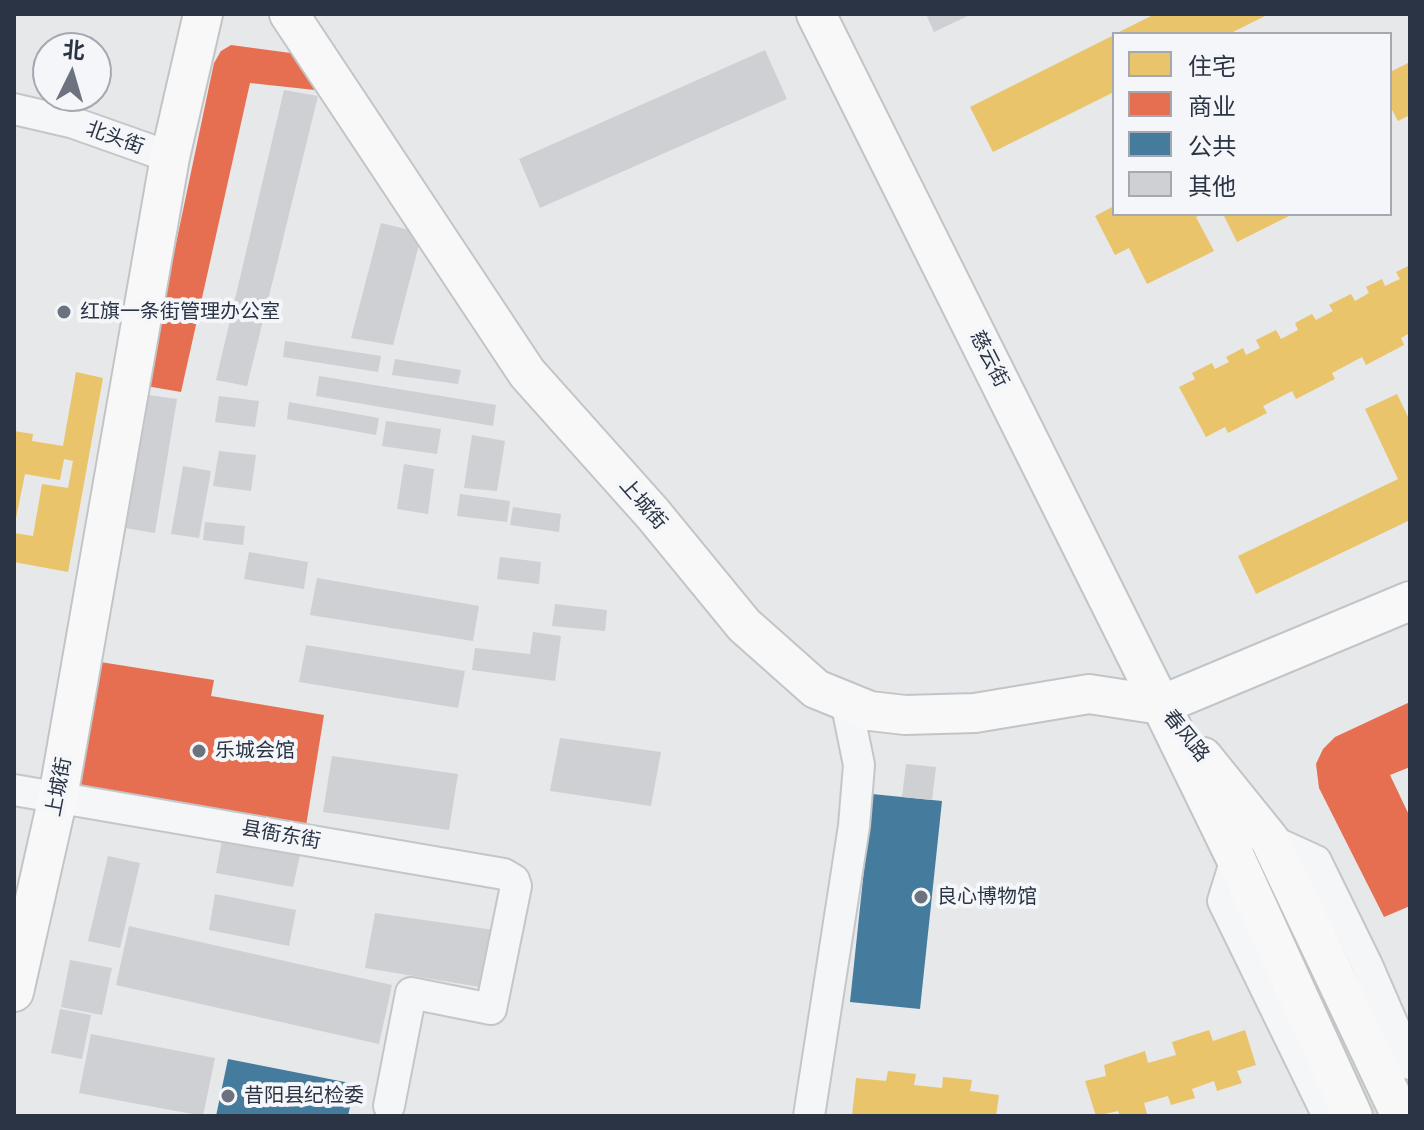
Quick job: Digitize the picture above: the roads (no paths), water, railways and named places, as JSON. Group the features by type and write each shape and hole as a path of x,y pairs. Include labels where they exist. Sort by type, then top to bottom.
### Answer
{"main road":[{"name":"上城街","path":"14,992 58,797 170,157 203,14"},
{"name":"上城街","path":"289,14 527,373 653,514 744,625 816,689 870,711 905,715 975,713 1089,694 1161,705"},
{"name":"慈云街","path":"816,14 1161,705"},
{"path":"1161,705 1410,601"},
{"name":"春风路","path":"1161,705 1270,840 1401,1116"},
{"name":"春风路","path":"1161,705 1236,859 1353,1116"}],"street":[{"name":"北头街","path":"14,109 74,123 170,157"},
{"path":"809,1116 854,826 859,765 846,701"},
{"name":"县衙东街","path":"14,790 504,874 514,880 516,886 491,1009 411,993 389,1106"},
{"path":"1270,840 1316,861 1367,965 1410,1064"},
{"path":"1236,859 1223,901 1328,1116"}],"place":[{"name":"红旗一条街管理办公室","path":"64,312"},
{"name":"乐城会馆","path":"199,751"},
{"name":"良心博物馆","path":"921,897"},
{"name":"昔阳县纪检委","path":"228,1096"}]}
